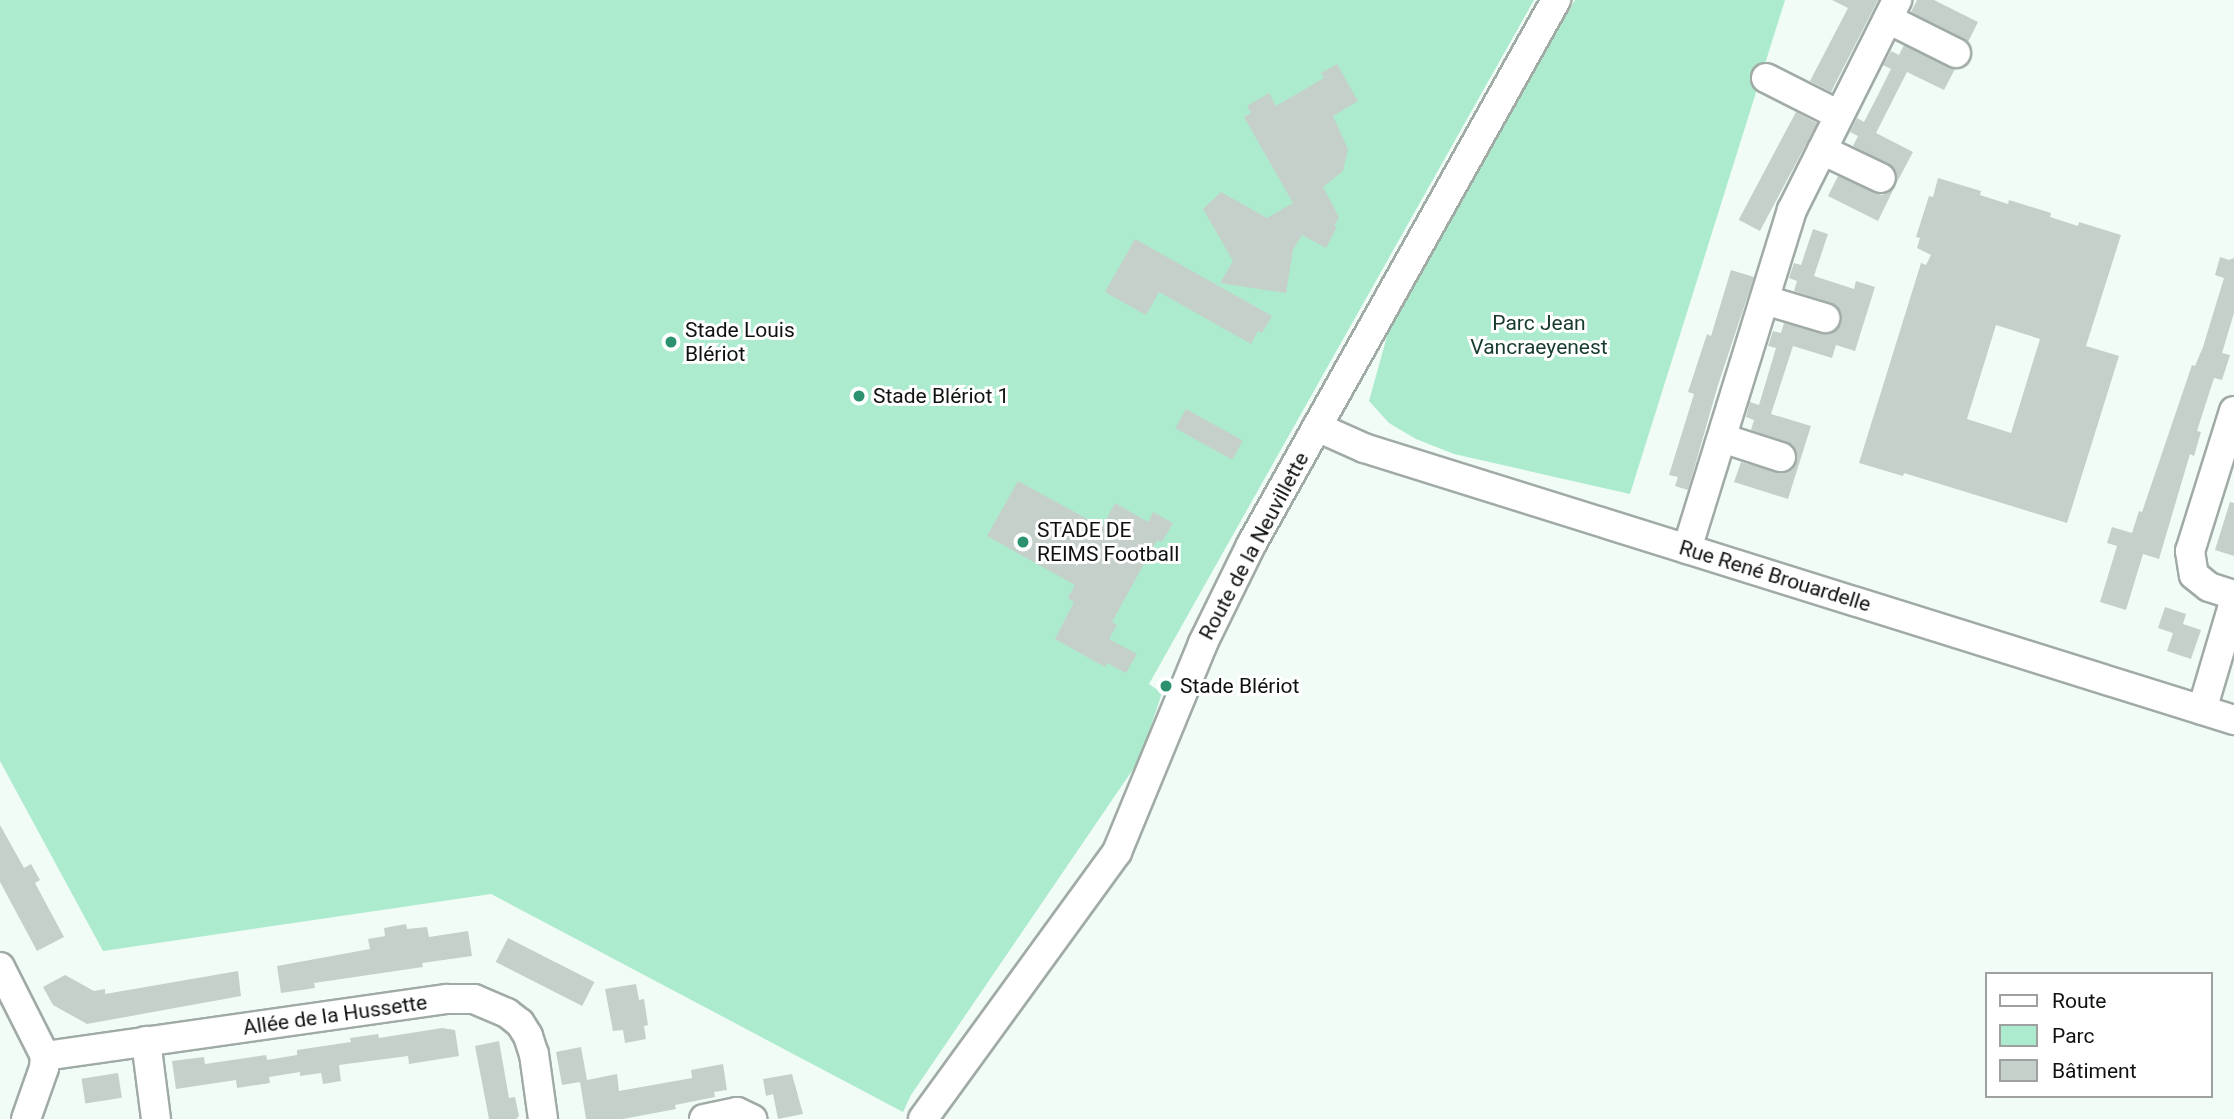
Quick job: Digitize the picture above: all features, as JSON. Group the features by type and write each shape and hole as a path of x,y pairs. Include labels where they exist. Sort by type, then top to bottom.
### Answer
{"street":[{"name":"Route de la Neuvillette","path":"923,1119 1117,852 1203,643 1251,545 1556,0"},
{"path":"1687,549 1792,210 1892,9 1956,53"},
{"path":"1766,79 1839,115"},
{"path":"1822,150 1881,178"},
{"path":"1765,300 1825,318"},
{"path":"2234,411 2190,551 2194,575 2209,587 2234,595"},
{"name":"Rue René Brouardelle","path":"1317,427 1364,448 2234,720"},
{"path":"1722,438 1781,457"},
{"path":"2202,710 2234,602"},
{"path":"0,967 45,1056 44,1068 26,1119"},
{"name":"Allée de la Hussette","path":"45,1056 296,1023 447,999 474,999 507,1013 520,1023 528,1036 534,1054 543,1119"},
{"path":"146,1041 156,1119"},
{"path":"704,1119 737,1112 752,1119"}],"green space":[{"name":"Stade Louis Blériot","path":"0,0 1534,0 1149,684 1162,693 1140,759 911,1095 903,1112 491,894 103,951 0,761"},
{"name":"Parc Jean Vancraeyenest","path":"1575,0 1785,0 1630,494 1454,454 1416,439 1389,423 1369,401 1389,329"}],"building":[{"path":"1832,0 1878,0 1831,92 1810,81 1848,8"},
{"path":"1917,0 1934,0 1978,22 1968,42 1911,12"},
{"path":"1904,45 1955,69 1944,90 1907,72 1876,133 1913,152 1896,184 1894,168 1853,146 1858,136 1850,132 1857,118 1864,122 1878,95 1891,69 1883,65 1891,51 1899,55"},
{"path":"1337,64 1358,101 1333,116 1348,149 1343,171 1323,187 1339,217 1326,248 1302,235 1293,250 1286,293 1220,283 1233,261 1203,209 1221,192 1267,218 1293,203 1244,117 1251,113 1247,106 1269,93 1276,106 1324,78 1321,73"},
{"path":"1796,112 1817,123 1760,231 1739,220"},
{"path":"1838,176 1882,195 1895,186 1878,221 1828,196"},
{"path":"1938,178 1981,191 1980,195 2008,204 2009,200 2051,213 2050,217 2078,226 2079,222 2121,235 2086,346 2119,356 2067,523 1904,473 1903,476 1859,463 1921,263 1926,265 1931,255 1917,248 1920,238 1916,237 1929,196 1933,197","holes":["1996,325 2040,339 2011,433 1967,419"]},
{"path":"1813,229 1828,234 1814,276 1854,289 1856,281 1875,287 1855,351 1836,345 1832,358 1793,346 1771,414 1811,426 1788,499 1734,482 1741,462 1784,473 1792,470 1797,461 1793,445 1751,430 1754,420 1746,417 1750,402 1759,405 1776,348 1768,346 1773,331 1781,333 1784,323 1828,334 1841,323 1837,306 1794,291 1797,281 1789,278 1794,263 1801,265"},
{"path":"1135,239 1272,316 1262,333 1258,331 1251,344 1159,292 1146,315 1105,292"},
{"path":"2220,257 2229,260 2234,258 2234,313 2222,353 2230,355 2222,380 2214,378 2197,431 2201,432 2194,456 2190,454 2159,559 2143,554 2126,610 2100,602 2117,546 2107,543 2112,527 2132,533 2139,511 2142,512 2192,365 2195,366 2203,347 2224,278 2215,275"},
{"path":"1731,270 1754,277 1718,385 1688,490 1675,486 1678,477 1669,475 1694,394 1688,392 1707,334 1711,336"},
{"path":"1186,409 1243,441 1232,460 1175,428"},
{"path":"1018,481 1102,527 1115,503 1148,522 1153,512 1173,523 1162,542 1157,540 1112,622 1117,625 1109,639 1137,654 1126,673 1107,663 1105,667 1055,639 1074,602 1068,598 1075,585 987,536"},
{"path":"2230,502 2234,503 2234,556 2215,550"},
{"path":"2165,607 2186,614 2183,624 2201,630 2191,659 2167,651 2173,633 2158,628"},
{"path":"0,825 24,868 31,864 40,880 35,883 64,937 37,951 0,882"},
{"path":"406,924 407,929 427,927 429,937 468,931 472,956 422,963 423,967 314,983 315,988 281,993 277,966 370,949 368,939 385,936 384,928"},
{"path":"508,938 594,982 582,1006 496,962"},
{"path":"238,971 241,996 87,1024 53,1005 43,987 65,975 94,991 105,989 105,994"},
{"path":"636,984 639,1000 644,999 648,1025 644,1026 646,1039 625,1043 623,1030 613,1031 605,989"},
{"path":"442,1028 455,1030 459,1056 409,1064 408,1056 339,1065 341,1081 323,1084 321,1073 300,1076 300,1072 269,1077 270,1083 237,1088 236,1080 176,1089 172,1061 204,1057 205,1064 266,1055 267,1060 297,1055 297,1050 351,1042 350,1038 378,1034 379,1038"},
{"path":"499,1041 509,1098 515,1097 519,1116 516,1119 489,1119 475,1046"},
{"path":"581,1047 587,1080 617,1074 619,1091 692,1078 691,1070 723,1064 727,1090 714,1092 715,1097 675,1105 676,1109 623,1119 586,1119 580,1082 562,1085 556,1052"},
{"path":"118,1073 122,1098 85,1103 81,1079"},
{"path":"792,1074 803,1114 778,1119 773,1094 766,1096 763,1079"}],"place":[{"name":"Stade Louis Blériot","path":"671,342"},
{"name":"Stade Blériot 1","path":"859,396"},
{"name":"STADE DE REIMS Football","path":"1023,542"},
{"name":"Stade Blériot","path":"1166,686"}]}
